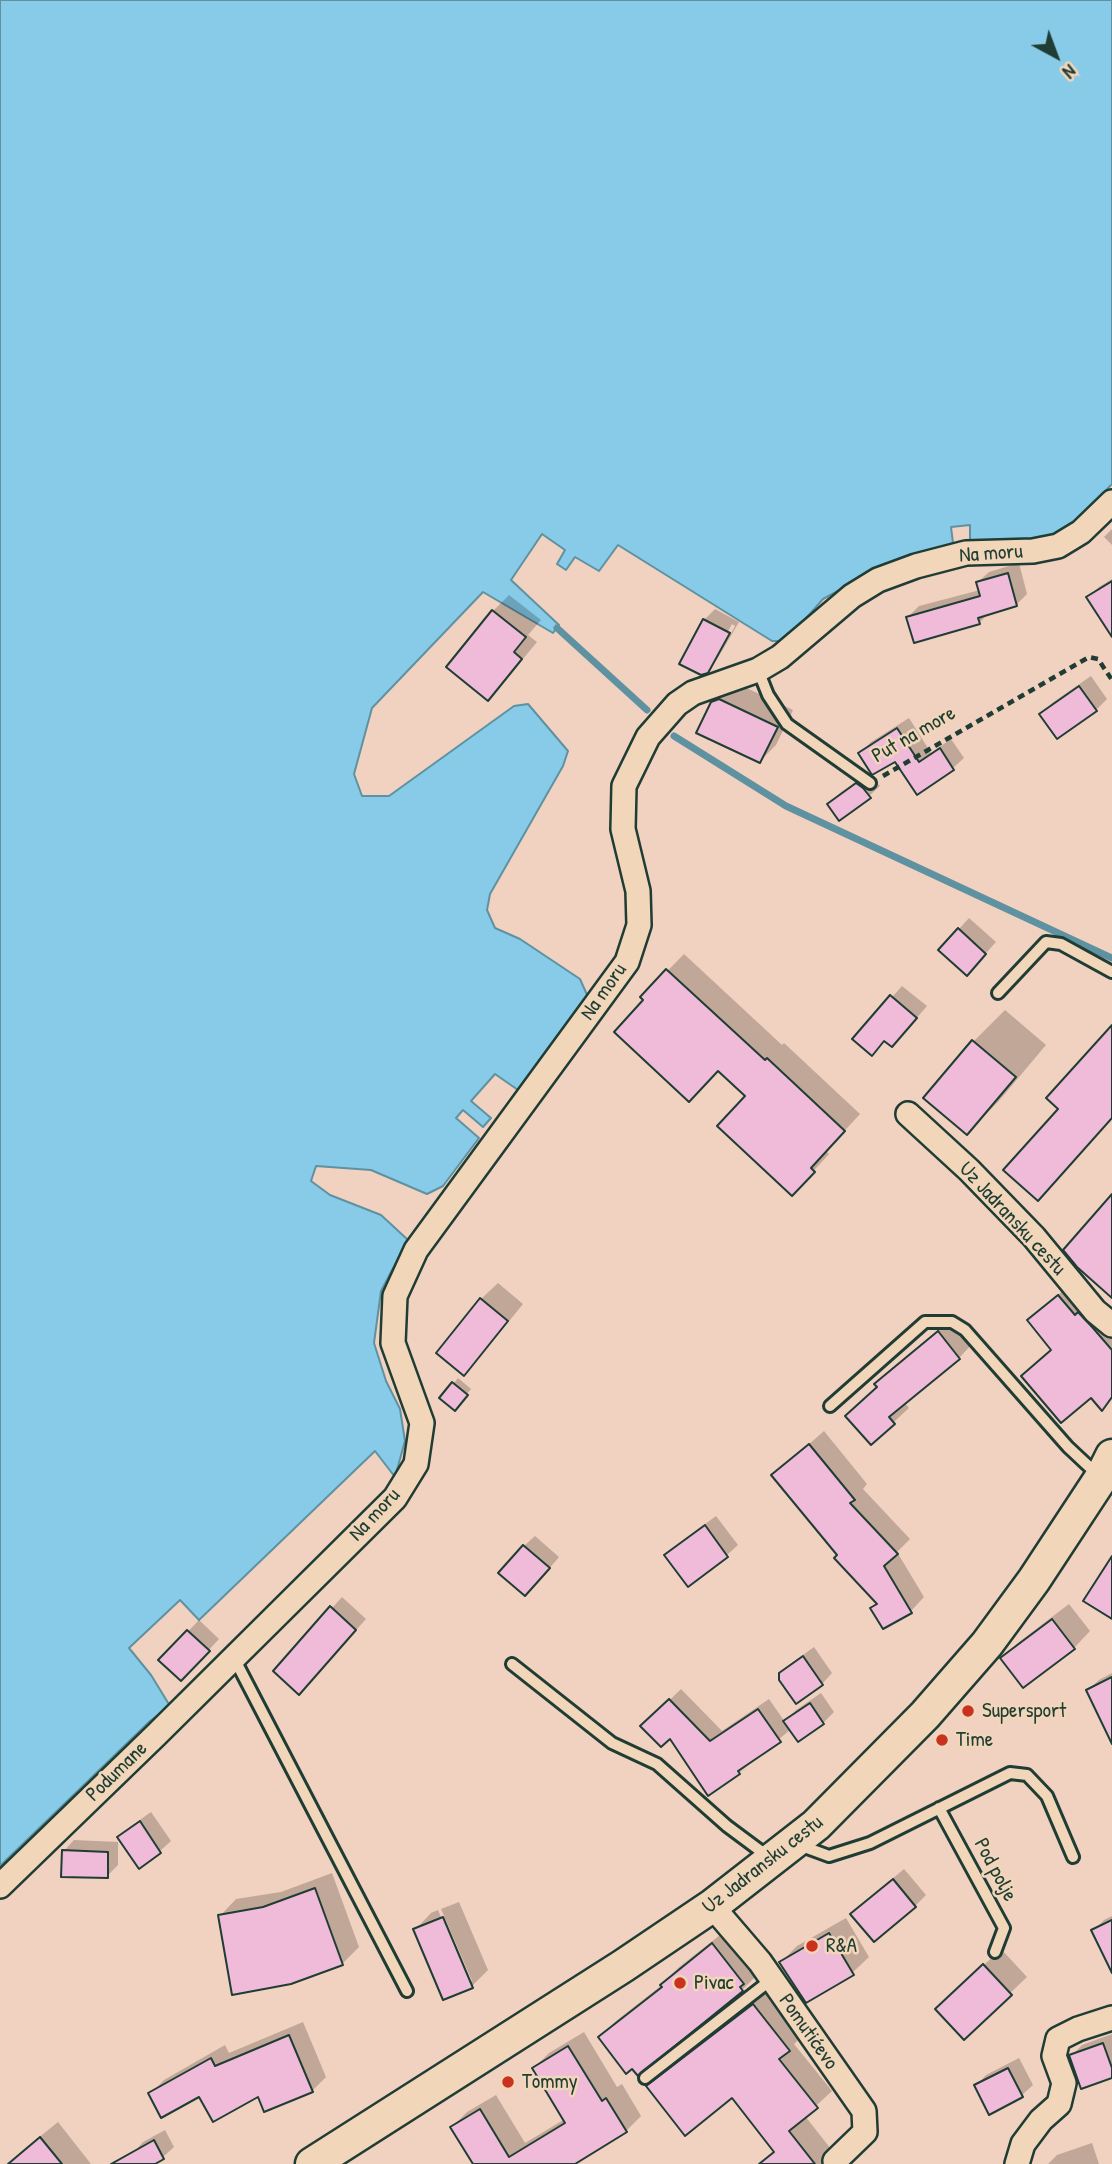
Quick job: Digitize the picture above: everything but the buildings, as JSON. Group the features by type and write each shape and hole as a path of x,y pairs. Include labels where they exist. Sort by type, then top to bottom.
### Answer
{"main road":[{"name":"Uz Jadransku cestu","path":"312,2164 612,1973 712,1906 816,1825 925,1715 987,1644 1108,1474"}],"street":[{"name":"Na moru","path":"234,1658 395,1498 416,1464 422,1423 393,1343 395,1296 416,1250 626,962 639,925 638,891 623,829 624,786 648,737 677,704 693,692 758,670 780,657 852,596 878,580 916,566 966,553 1033,551 1058,546 1082,532 1112,502"},
{"name":"Uz Jadransku cestu","path":"908,1114 969,1170 1034,1237 1095,1311 1112,1325"},
{"name":"Podumane","path":"0,1885 234,1658"},
{"name":"Pomutićevo","path":"712,1906 760,1962 864,2111 864,2132 835,2161"},
{"path":"1017,2164 1023,2144 1041,2120 1059,2104 1064,2083 1054,2056 1058,2039 1112,2018"}],"lane":[{"name":"Put na more","path":"758,670 768,695 787,724 870,783"},
{"path":"998,993 1046,942 1061,944 1112,972"},
{"path":"830,1406 925,1322 952,1322 965,1330 1069,1447 1108,1474"},
{"path":"234,1658 407,1991"},
{"path":"512,1664 612,1743 657,1764 727,1826 783,1851 829,1856 870,1843 1010,1773 1027,1775 1046,1796 1073,1857"},
{"name":"Pod polje","path":"939,1808 1004,1928 995,1952"},
{"path":"645,2078 772,1979"}],"path":[{"name":"Put na more","path":"870,783 1089,657 1098,659 1112,680"}],"water":[{"path":"0,0 1112,0 1112,484 1067,530 1027,543 970,542 970,525 951,527 953,543 880,568 823,599 786,641 772,641 618,545 599,571 575,557 566,570 557,564 565,550 542,534 511,580 559,625 553,633 483,592 372,708 354,774 362,796 389,796 514,706 528,704 568,751 563,766 490,894 487,910 495,928 520,939 580,979 588,997 518,1090 495,1074 471,1101 491,1118 483,1127 463,1110 456,1118 479,1138 443,1186 427,1194 371,1170 316,1166 311,1181 330,1195 381,1215 408,1240 381,1291 374,1343 386,1381 400,1409 405,1441 395,1477 375,1451 199,1620 180,1600 129,1648 151,1675 170,1706 150,1721 0,1866"}],"waterway":[{"path":"557,628 647,710"},
{"path":"674,736 786,806 1112,958"}],"place":[{"name":"Supersport","path":"968,1711"},
{"name":"Time","path":"942,1740"},
{"name":"R&A","path":"812,1946"},
{"name":"Pivac","path":"680,1983"},
{"name":"Tommy","path":"508,2082"}]}
